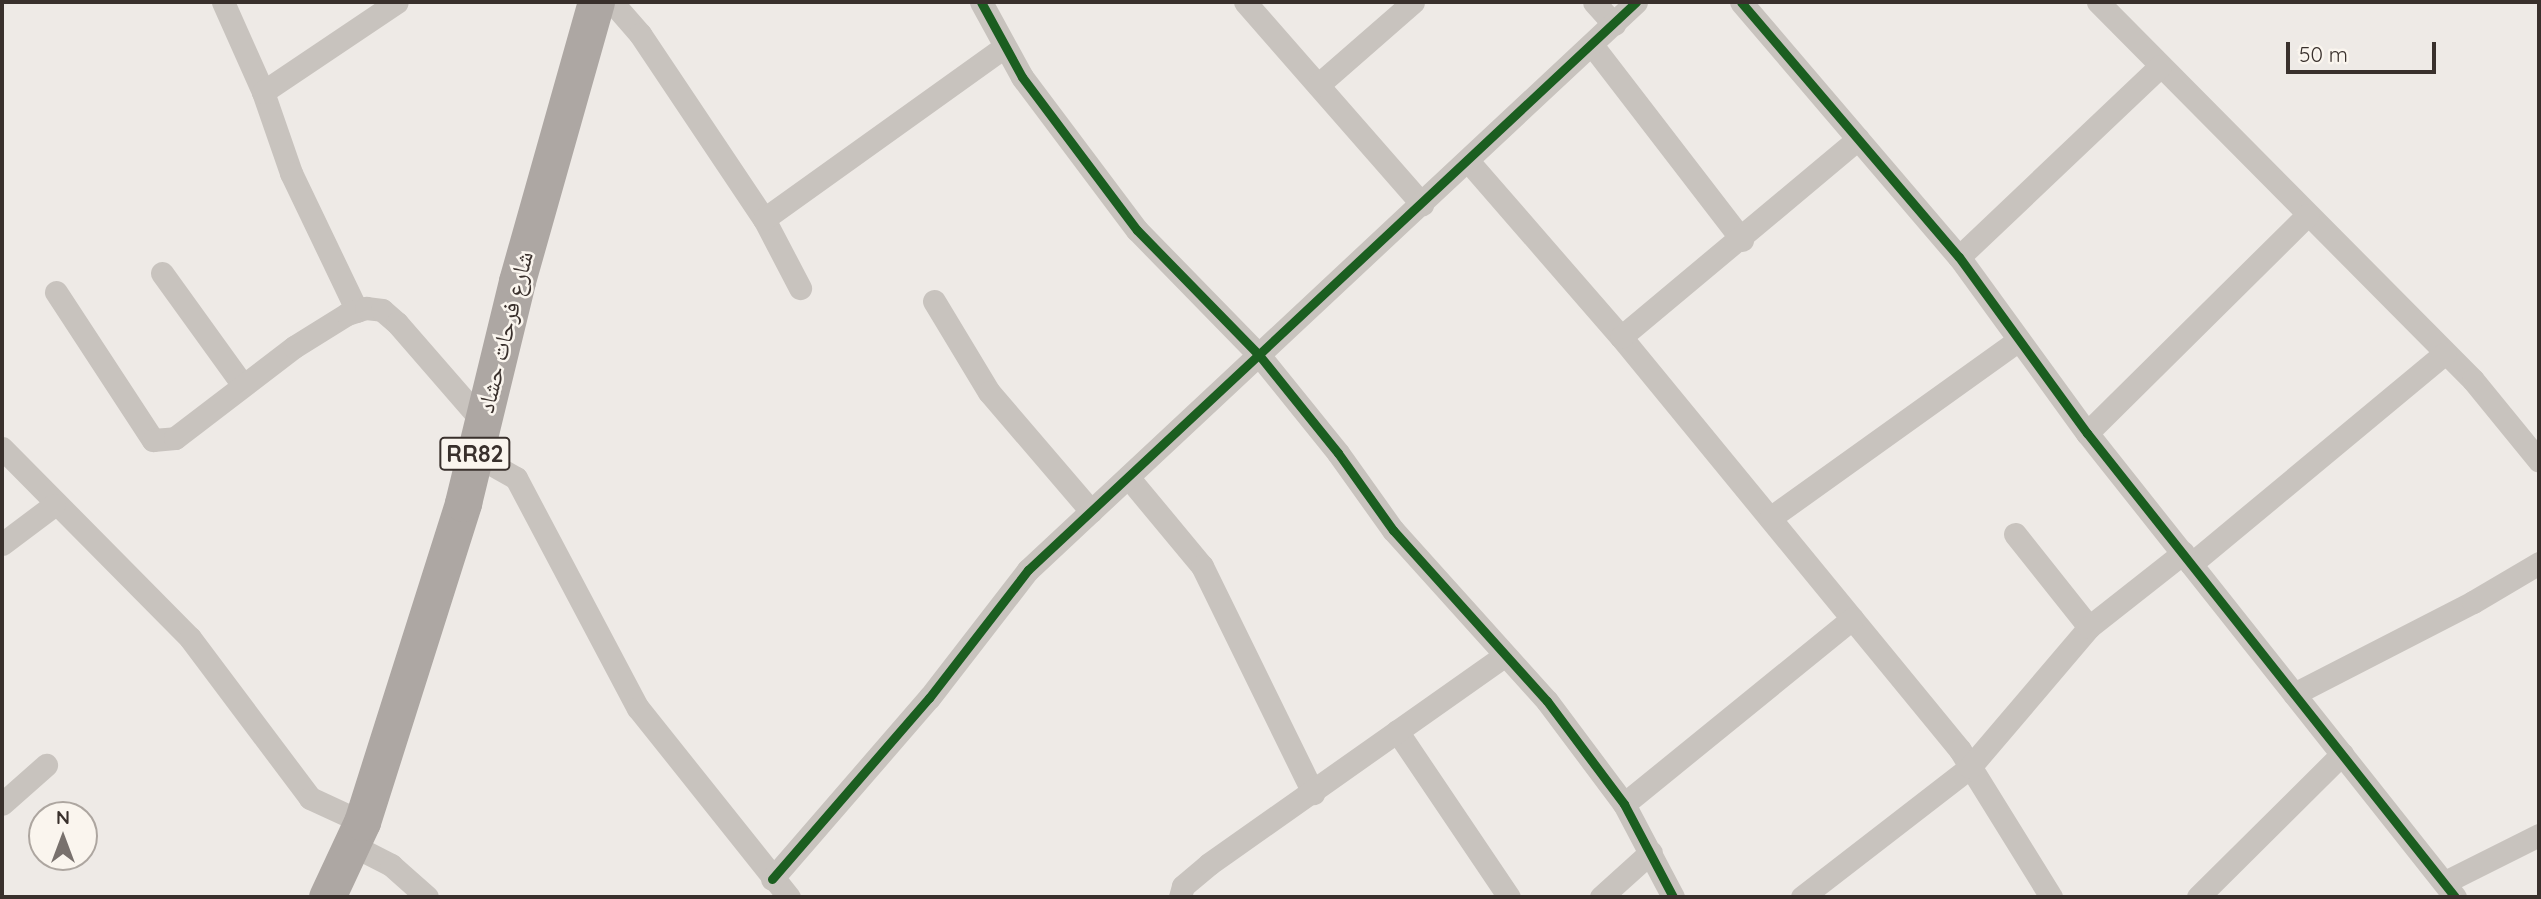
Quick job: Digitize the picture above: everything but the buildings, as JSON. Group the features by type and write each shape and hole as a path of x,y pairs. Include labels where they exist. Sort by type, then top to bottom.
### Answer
{"main road":[{"name":"شارع فرحات حشاد","path":"327,897 357,834 479,438 517,281 596,2"}],"street":[{"path":"223,2 263,92 291,173 357,311"},
{"path":"263,92 397,2"},
{"path":"612,2 640,34 764,219 800,288"},
{"path":"981,2 1004,47 1137,230 1259,355 1339,453 1392,530 1547,701 1624,804 1673,897"},
{"path":"1245,2 1422,204"},
{"path":"1318,85 1413,2"},
{"path":"1594,2 1614,24"},
{"path":"772,879 929,698 1028,570 1636,2"},
{"path":"1741,2 1959,257 2087,433 2450,890 2539,835"},
{"path":"2098,2 2445,353 2539,461"},
{"path":"1592,45 1742,240"},
{"path":"764,219 1004,47"},
{"path":"1959,257 2160,66"},
{"path":"1621,337 1742,240 1858,139"},
{"path":"1468,161 1621,337 1970,767 2052,897"},
{"path":"2087,433 2307,215"},
{"path":"162,273 242,383"},
{"path":"56,292 153,440 175,438 242,383 294,346 357,311 382,310 397,323 479,438 516,478 638,708 789,897"},
{"path":"934,301 989,392 1091,512"},
{"path":"1769,518 2019,340"},
{"path":"1802,897 1970,767 2090,627 2187,558 2445,353"},
{"path":"2,448 54,505 190,638 310,798 357,834 427,897"},
{"path":"1128,477 1202,566 1313,793"},
{"path":"2,544 54,505"},
{"path":"2015,534 2090,627"},
{"path":"2294,694 2473,602 2539,563"},
{"path":"1624,804 1852,619"},
{"path":"1180,897 1183,886 1209,864 1505,655"},
{"path":"1397,731 1509,897"},
{"path":"2198,897 2342,754"},
{"path":"2,804 46,765"},
{"path":"1601,897 1651,852"}],"cycle path":[{"path":"981,2 1022,77 1137,230 1259,355 1338,453 1393,530 1547,701 1624,804 1673,897"},
{"path":"772,879 929,698 1028,570 1636,2"},
{"path":"1741,2 1959,257 2087,433 2455,897"}]}
